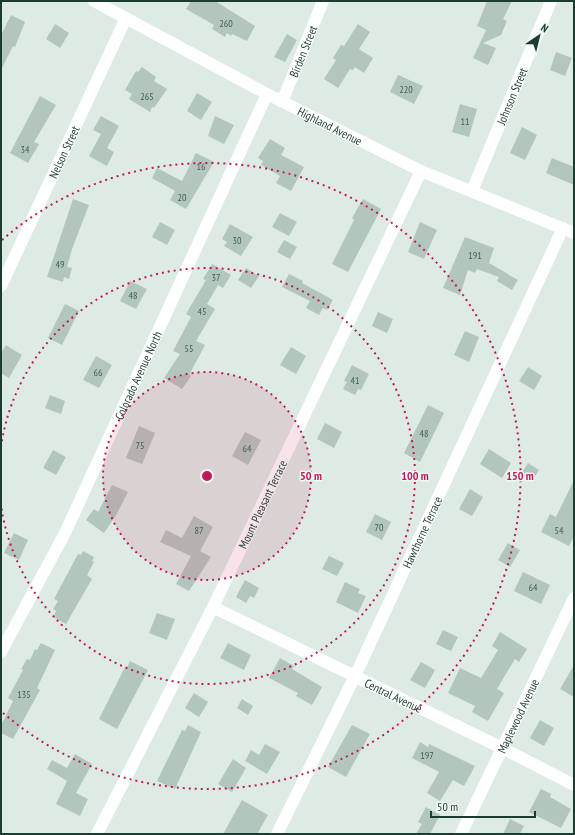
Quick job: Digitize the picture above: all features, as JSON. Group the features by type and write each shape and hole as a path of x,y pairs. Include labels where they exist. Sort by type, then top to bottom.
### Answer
{"street":[{"name":"Highland Avenue","path":"94,1 106,4 126,18 282,102 421,171 574,232"},
{"name":"Birden Street","path":"282,102 324,1"},
{"name":"Johnson Street","path":"472,191 551,1"},
{"name":"Nelson Street","path":"1,286 126,18"},
{"name":"Colorado Avenue North","path":"1,652 65,533 267,94"},
{"name":"Mount Pleasant Terrace","path":"98,834 213,607 421,171"},
{"name":"Hawthorne Terrace","path":"277,834 355,676 563,228"},
{"name":"Maplewood Avenue","path":"461,834 574,598"},
{"name":"Central Avenue","path":"213,607 502,748 574,785"}],"building":[{"path":"191,1 215,1 255,26 247,41 232,34 231,36 227,33 225,37 212,29 214,25 186,9"},
{"path":"487,1 512,1 503,19 507,21 501,35 483,43 496,48 488,65 473,58 486,30 477,26"},
{"path":"11,15 25,22 15,47 13,46 1,70 1,35"},
{"path":"55,24 69,33 60,48 46,39"},
{"path":"358,24 370,32 359,49 373,58 364,73 355,67 353,70 350,69 338,88 324,79 336,60 333,58 341,45 344,46"},
{"path":"287,34 297,40 285,62 274,57"},
{"path":"556,52 572,58 565,76 550,70"},
{"path":"142,67 156,77 154,81 167,89 154,108 152,107 150,112 129,99 132,94 125,90 136,71 138,72"},
{"path":"398,75 423,86 414,104 390,92"},
{"path":"197,93 212,102 201,120 187,111"},
{"path":"40,96 56,105 34,142 39,144 28,163 10,153"},
{"path":"460,104 477,109 469,137 452,132"},
{"path":"101,116 119,126 107,148 114,152 107,166 89,156 101,134 93,130"},
{"path":"215,116 234,125 224,144 208,136"},
{"path":"522,127 537,135 525,160 510,153"},
{"path":"270,139 285,148 281,155 304,167 291,191 276,183 280,176 261,165 263,161 258,158"},
{"path":"196,153 214,162 186,209 170,200 175,191 152,178 157,168 182,181"},
{"path":"552,158 574,167 574,185 546,173"},
{"path":"73,199 89,205 72,249 67,267 72,268 69,279 64,277 63,282 47,277"},
{"path":"363,199 381,209 348,272 332,264 354,220 352,218"},
{"path":"280,213 297,222 289,236 272,227"},
{"path":"160,222 175,230 167,245 152,237"},
{"path":"420,222 437,230 424,259 408,252"},
{"path":"230,224 253,237 241,256 224,246 227,242 222,239"},
{"path":"465,237 494,248 489,263 518,280 512,290 497,281 499,277 477,269 475,273 468,270 460,295 443,288"},
{"path":"284,240 297,247 290,259 277,252"},
{"path":"212,264 231,275 223,288 218,285 207,304 215,309 196,341 205,345 189,375 191,376 182,389 164,378 180,354 173,351 191,317 186,314 206,280 203,279"},
{"path":"246,268 259,276 251,288 238,280"},
{"path":"289,274 333,300 327,310 323,308 319,315 306,308 310,301 282,287"},
{"path":"130,281 147,289 136,309 120,301"},
{"path":"65,304 79,311 62,345 48,338"},
{"path":"378,312 393,319 387,333 372,326"},
{"path":"465,331 479,337 469,362 454,355"},
{"path":"6,345 22,355 9,378 1,373 1,353"},
{"path":"291,347 306,356 296,374 280,365"},
{"path":"96,356 112,365 99,388 83,380"},
{"path":"352,365 369,374 361,390 358,389 355,395 343,389 347,382 344,381"},
{"path":"528,367 542,376 534,390 519,381"},
{"path":"50,395 65,401 61,414 45,408"},
{"path":"428,405 444,413 420,462 404,453"},
{"path":"325,423 342,432 334,448 317,439"},
{"path":"139,426 155,433 142,464 126,458"},
{"path":"245,432 261,440 248,465 232,456"},
{"path":"489,449 511,463 502,478 480,464"},
{"path":"53,450 66,457 56,475 43,468"},
{"path":"528,463 539,470 532,481 521,474"},
{"path":"574,480 574,536 569,546 541,532 550,514 556,517"},
{"path":"112,485 128,492 115,517 104,533 86,520 94,509 98,512"},
{"path":"470,489 483,497 472,516 459,509"},
{"path":"375,514 391,522 382,540 366,532"},
{"path":"194,516 213,527 200,551 211,557 189,591 176,584 191,556 160,542 166,530 182,538"},
{"path":"14,533 28,540 19,560 4,553"},
{"path":"508,543 520,550 510,567 498,560"},
{"path":"83,551 94,557 92,561 94,562 87,575 92,579 66,624 53,617 56,611 53,609 58,601 54,599 78,554 81,555"},
{"path":"329,556 344,563 337,576 322,569"},
{"path":"523,572 550,585 541,604 514,591"},
{"path":"245,580 259,588 254,598 250,596 246,603 236,597"},
{"path":"345,582 360,589 358,593 366,596 358,613 336,602"},
{"path":"157,613 175,619 167,640 149,633"},
{"path":"443,630 458,637 451,651 436,644"},
{"path":"500,632 527,649 519,662 515,659 497,689 504,693 488,721 472,712 475,706 448,693 460,668 481,678 498,650 492,646"},
{"path":"41,643 55,650 37,688 40,690 13,739 1,733 1,725 13,701 8,698 23,670 21,669 27,659 30,660 35,649 37,650"},
{"path":"228,643 251,655 244,670 220,658"},
{"path":"280,658 294,666 292,669 322,687 312,705 296,696 298,693 269,678"},
{"path":"130,661 148,670 117,729 99,719 125,667 127,668"},
{"path":"421,662 435,670 425,688 410,680"},
{"path":"574,665 574,697 560,689"},
{"path":"194,693 208,702 199,717 185,708"},
{"path":"242,699 253,706 248,715 237,708"},
{"path":"540,720 554,728 544,746 530,738"},
{"path":"188,725 201,732 175,789 157,781 182,730 185,731"},
{"path":"352,725 370,734 346,777 328,767"},
{"path":"420,742 428,747 429,744 475,766 464,786 453,780 440,801 427,793 439,772 412,758"},
{"path":"265,744 280,752 267,774 245,761 251,750 259,755"},
{"path":"75,754 92,764 76,793 88,799 80,816 56,804 67,781 47,769 52,760 67,768"},
{"path":"233,759 246,768 232,792 218,784"},
{"path":"541,789 551,794 550,797 571,809 561,828 529,812"},
{"path":"242,800 268,815 257,834 223,834"},
{"path":"426,807 440,815 430,834 416,834 422,824 418,822"},
{"path":"510,819 524,826 520,834 503,834"}]}
